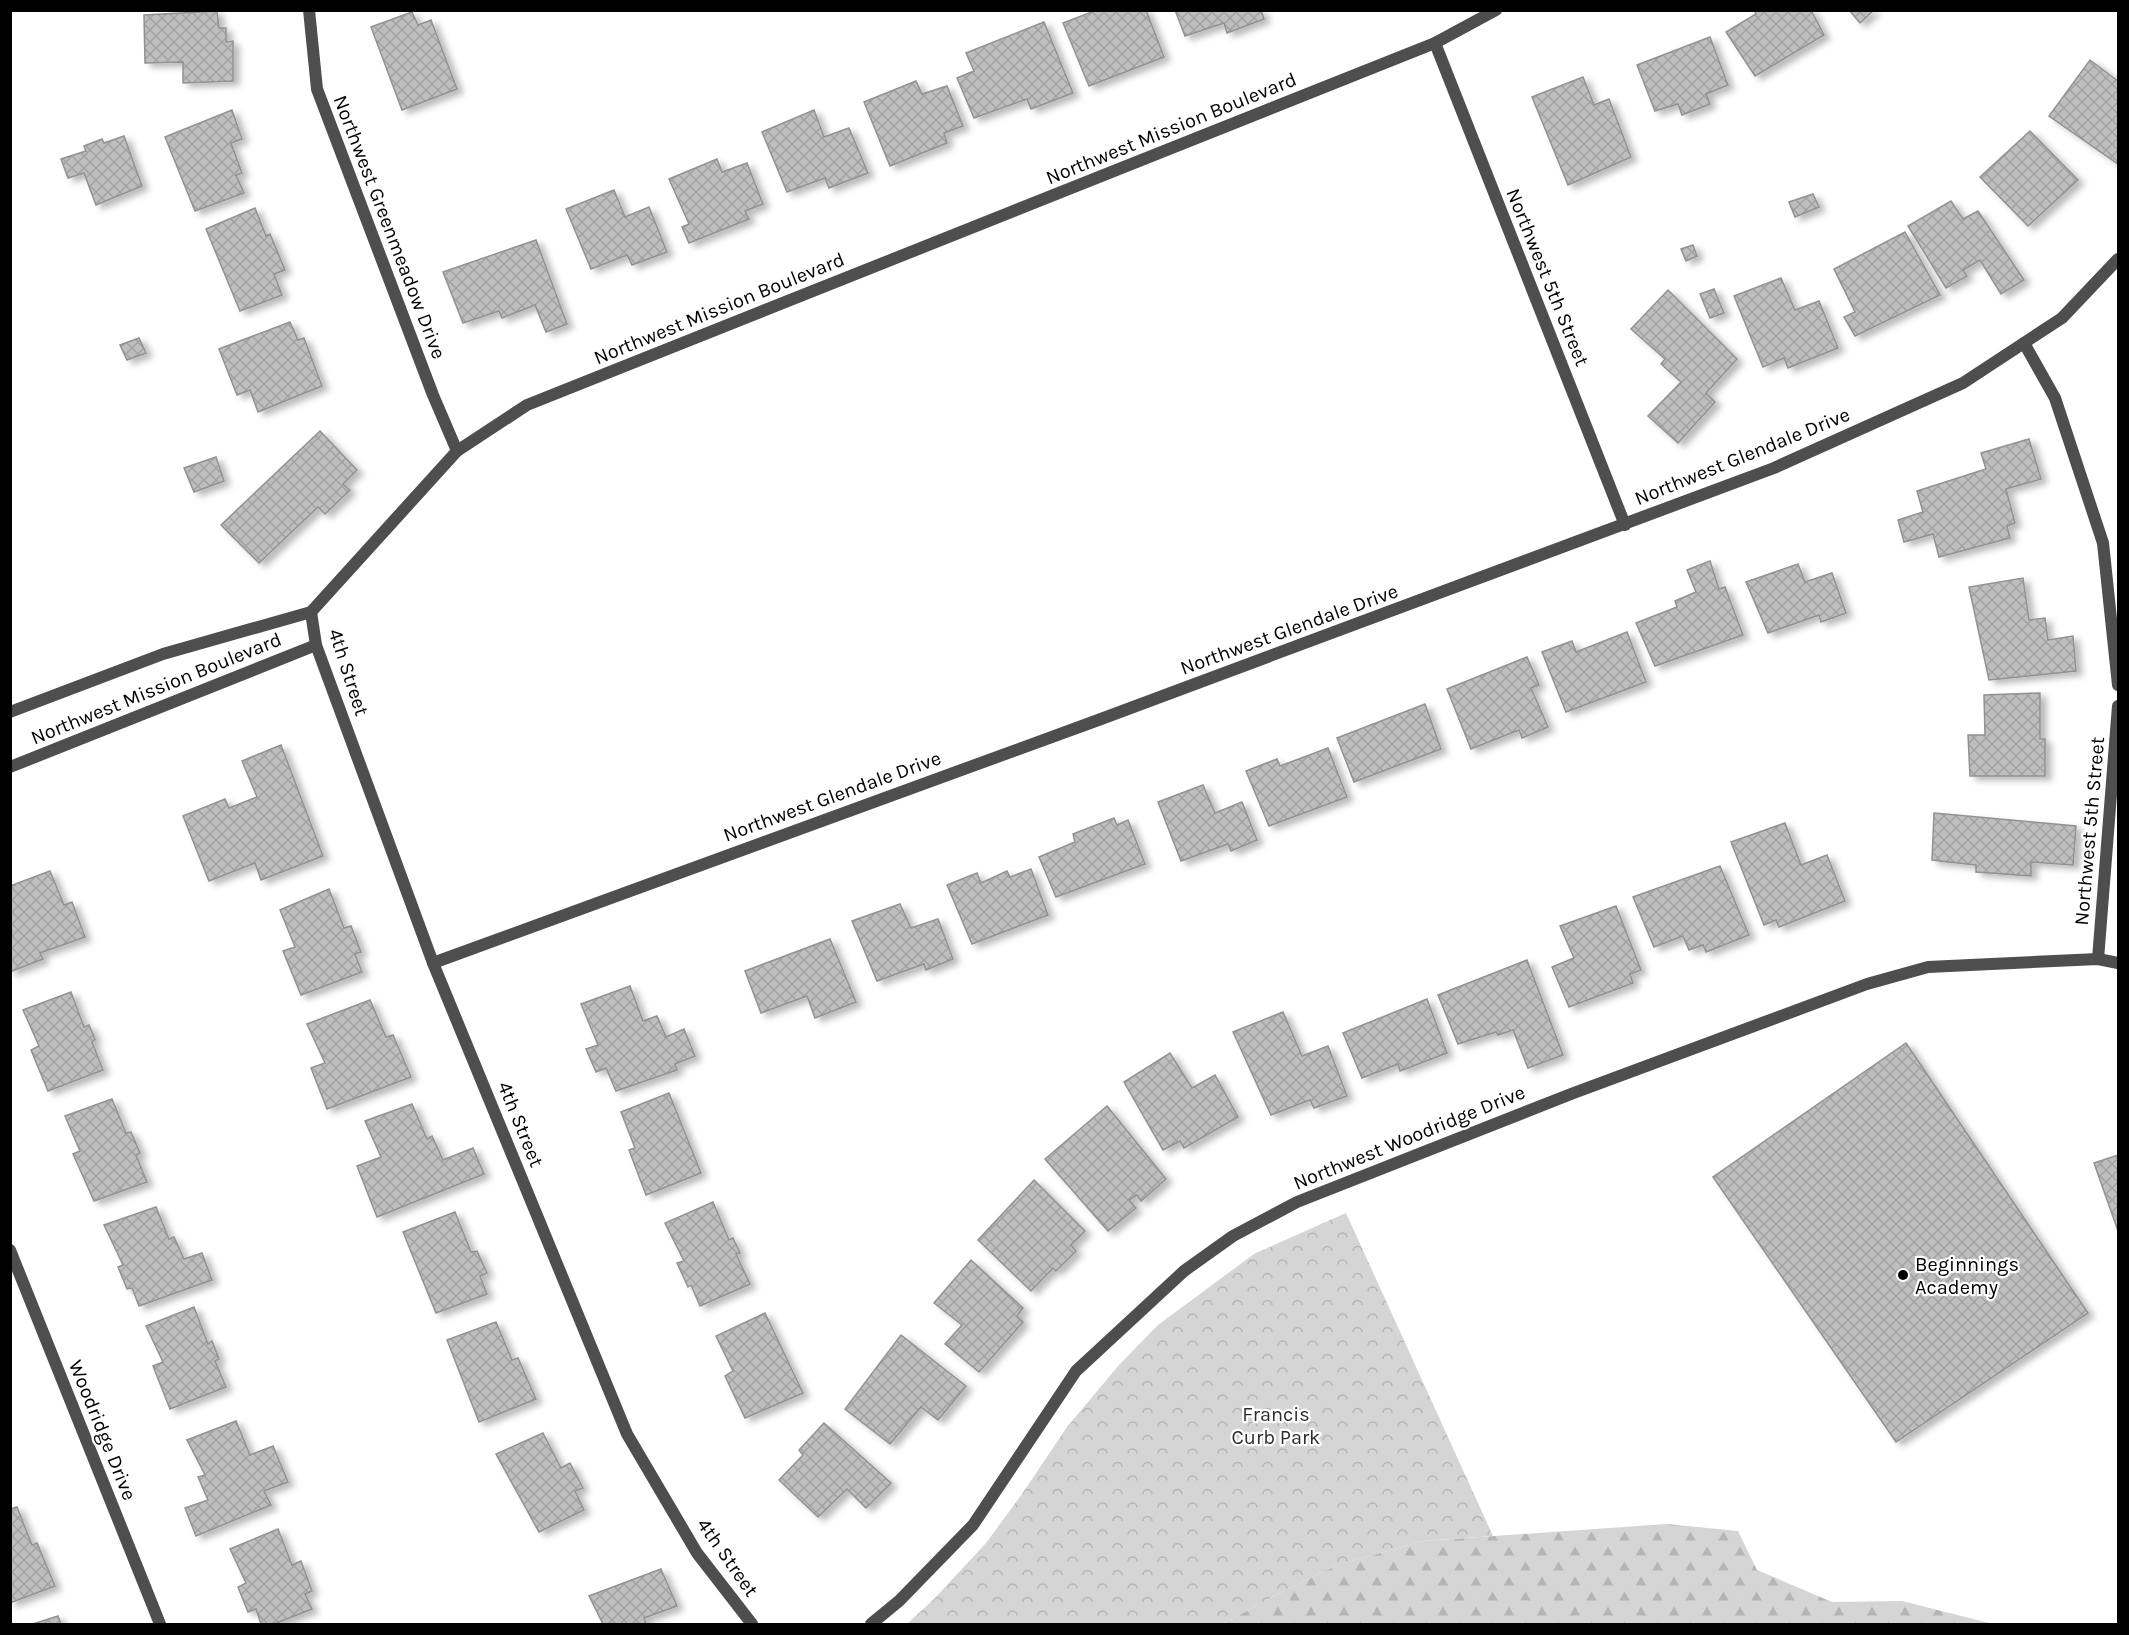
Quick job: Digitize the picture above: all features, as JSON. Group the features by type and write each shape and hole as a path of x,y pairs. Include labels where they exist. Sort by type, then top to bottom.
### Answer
{"street":[{"name":"Northwest Greenmeadow Drive","path":"309,10 316,89 433,395 457,451"},
{"name":"Northwest Mission Boulevard","path":"10,712 163,654 311,612 457,451 527,405 1435,44 1496,10"},
{"name":"Northwest 5th Street","path":"1435,44 1625,525"},
{"name":"Northwest Glendale Drive","path":"433,963 1101,719 1774,468 1963,383 2062,318 2118,259"},
{"path":"2024,343 2055,398 2103,543 2118,685"},
{"name":"4th Street","path":"311,612 316,645 433,963 627,1434 697,1553 752,1624"},
{"name":"Northwest Mission Boulevard","path":"10,768 316,645"},
{"name":"Northwest 5th Street","path":"2098,959 2118,706"},
{"name":"Northwest Woodridge Drive","path":"870,1624 899,1601 973,1525 1076,1371 1184,1271 1233,1236 1288,1207 1560,1099 1867,984 1928,967 2098,959 2118,963"},
{"name":"Woodridge Drive","path":"10,1250 160,1624"}],"green space":[{"name":"Francis Curb Park","path":"1346,1213 1493,1536 1423,1541 1337,1565 1223,1624 907,1624 934,1599 986,1543 1067,1427 1119,1365 1158,1325 1254,1254"},
{"path":"1667,1524 1738,1531 1757,1570 1832,1602 1902,1601 1993,1624 1223,1624 1337,1565 1423,1541"}],"building":[{"path":"1097,10 1146,10 1164,57 1089,86 1063,23"},
{"path":"1175,10 1261,10 1264,19 1227,33 1224,23 1185,36"},
{"path":"1754,10 1811,10 1824,35 1755,76 1726,32 1756,14"},
{"path":"1849,10 1874,10 1860,23"},
{"path":"217,11 219,28 226,28 226,42 233,41 233,81 183,83 183,62 145,63 144,15"},
{"path":"412,12 418,25 431,20 457,89 402,110 371,27"},
{"path":"1044,22 1073,93 1031,109 1027,99 974,118 957,78 974,71 966,53"},
{"path":"1710,37 1728,85 1706,94 1710,104 1682,115 1678,104 1655,111 1637,65"},
{"path":"2090,60 2118,81 2118,164 2049,116"},
{"path":"1583,77 1594,105 1609,99 1631,157 1568,185 1532,97"},
{"path":"916,81 922,94 947,86 963,126 944,133 947,143 890,166 864,102"},
{"path":"232,110 242,139 231,143 242,173 236,175 244,193 195,211 165,137"},
{"path":"814,110 824,137 849,128 868,173 829,188 825,178 787,192 762,132"},
{"path":"2030,131 2078,180 2028,226 1980,177"},
{"path":"124,136 142,186 96,205 84,173 68,178 61,159 86,151 84,146 102,139 104,143"},
{"path":"717,159 722,172 747,163 763,204 745,211 749,219 689,243 682,227 689,224 669,179"},
{"path":"614,190 625,217 649,207 667,252 632,265 627,255 591,269 566,209"},
{"path":"1813,194 1819,207 1795,217 1789,202"},
{"path":"1951,201 1963,219 1978,211 2024,280 2001,294 1980,260 1963,270 1967,276 1946,288 1908,226"},
{"path":"255,208 266,236 270,234 285,270 274,274 282,295 240,311 206,229"},
{"path":"1905,232 1940,295 1855,336 1844,317 1855,312 1834,269"},
{"path":"536,240 567,324 546,332 535,305 502,318 499,311 463,323 443,272"},
{"path":"1693,245 1697,256 1686,261 1681,249"},
{"path":"1781,278 1795,310 1819,301 1838,348 1788,368 1784,358 1763,367 1734,296"},
{"path":"1714,289 1724,313 1710,318 1700,294"},
{"path":"1668,290 1737,359 1706,393 1715,402 1678,443 1648,416 1681,382 1661,364 1665,359 1631,329"},
{"path":"290,322 298,340 304,338 322,386 258,412 250,390 237,395 219,349"},
{"path":"139,338 146,353 127,360 120,345"},
{"path":"320,431 357,470 343,484 350,490 325,514 318,507 259,563 221,525"},
{"path":"2029,439 2041,479 2006,489 2015,523 2007,526 2010,538 1939,557 1933,534 1904,542 1898,520 1923,512 1917,491 1986,469 1981,453"},
{"path":"216,457 224,481 194,492 184,468"},
{"path":"1710,561 1719,589 1725,587 1743,635 1655,666 1636,623 1677,607 1675,601 1696,592 1687,570"},
{"path":"1798,564 1805,582 1832,573 1846,613 1821,622 1819,615 1768,633 1746,582"},
{"path":"2023,578 2029,620 2045,618 2048,640 2073,636 2076,671 1989,680 1969,587"},
{"path":"1627,632 1646,682 1566,712 1542,652 1572,641 1576,652"},
{"path":"1527,657 1539,685 1531,688 1548,727 1522,738 1519,730 1471,749 1447,689"},
{"path":"2040,693 2040,739 2045,739 2045,776 1970,776 1968,735 1985,735 1984,695"},
{"path":"1425,704 1441,749 1354,782 1337,738"},
{"path":"281,745 323,856 261,880 255,863 209,881 183,816 225,799 229,808 257,797 242,761"},
{"path":"1328,748 1347,797 1269,826 1246,771 1277,759 1280,766"},
{"path":"1203,785 1215,813 1242,802 1257,840 1231,851 1228,844 1181,861 1158,802"},
{"path":"1934,813 2076,826 2073,865 2031,862 2031,876 1976,872 1976,865 1932,860"},
{"path":"1114,818 1117,825 1128,820 1145,864 1056,897 1039,857 1075,842 1073,834"},
{"path":"1785,823 1801,865 1827,855 1845,901 1779,927 1776,920 1764,925 1731,842"},
{"path":"1720,866 1749,935 1706,952 1703,945 1689,950 1683,936 1654,947 1633,897"},
{"path":"1031,869 1048,915 972,944 947,885 977,873 981,883 1007,871 1010,877"},
{"path":"50,871 64,905 72,902 85,937 40,953 43,959 10,972 10,931 12,931 10,886"},
{"path":"329,889 344,928 351,926 361,952 355,954 362,972 301,995 283,951 295,947 280,910"},
{"path":"900,904 911,928 938,919 953,959 926,970 924,964 877,981 852,921"},
{"path":"1616,906 1641,970 1630,974 1633,983 1569,1007 1552,967 1574,958 1560,926"},
{"path":"830,939 856,1002 815,1018 807,996 761,1013 745,971"},
{"path":"1527,960 1563,1055 1528,1068 1513,1030 1498,1035 1496,1032 1458,1044 1438,995"},
{"path":"630,986 643,1021 657,1016 666,1037 684,1029 695,1056 675,1064 677,1070 616,1091 606,1068 596,1072 586,1049 598,1045 581,1004"},
{"path":"71,992 84,1027 89,1025 95,1039 92,1042 103,1070 48,1091 31,1050 39,1046 23,1010"},
{"path":"1427,999 1447,1053 1400,1071 1398,1064 1362,1078 1343,1033"},
{"path":"370,1000 386,1037 393,1035 411,1077 327,1109 311,1068 325,1063 307,1024"},
{"path":"1283,1012 1302,1056 1328,1046 1347,1096 1314,1108 1310,1100 1271,1115 1233,1032"},
{"path":"1906,1043 2088,1313 1896,1442 1713,1177"},
{"path":"1170,1053 1192,1088 1215,1075 1238,1117 1184,1148 1180,1141 1163,1150 1124,1082"},
{"path":"669,1093 701,1173 646,1195 629,1150 635,1148 621,1112"},
{"path":"112,1099 126,1133 131,1132 140,1153 136,1155 147,1182 94,1201 73,1154 80,1151 65,1116"},
{"path":"412,1104 427,1139 432,1136 443,1160 473,1148 484,1174 377,1217 357,1166 381,1157 365,1121"},
{"path":"1107,1106 1166,1179 1141,1201 1137,1195 1129,1200 1136,1208 1108,1231 1045,1159"},
{"path":"2118,1155 2118,1231 2094,1163"},
{"path":"1034,1180 1085,1231 1071,1245 1076,1251 1056,1271 1053,1268 1031,1291 978,1240"},
{"path":"713,1202 729,1240 733,1238 740,1253 736,1254 750,1284 700,1306 691,1285 688,1287 677,1263 684,1261 665,1223"},
{"path":"156,1207 169,1239 174,1237 184,1259 202,1253 212,1280 139,1306 132,1288 127,1289 118,1267 123,1265 104,1225"},
{"path":"455,1212 471,1252 477,1251 487,1273 480,1276 487,1294 436,1313 403,1232"},
{"path":"971,1260 1023,1308 1017,1316 1023,1322 979,1372 945,1344 962,1325 934,1303"},
{"path":"194,1307 208,1344 212,1341 219,1359 215,1361 226,1387 170,1409 153,1366 163,1362 146,1326"},
{"path":"765,1313 803,1393 745,1418 725,1376 733,1371 716,1336"},
{"path":"496,1322 512,1360 518,1358 536,1399 479,1422 447,1340"},
{"path":"901,1335 966,1386 938,1420 921,1407 890,1444 845,1409"},
{"path":"236,1421 250,1455 273,1446 288,1482 264,1491 271,1505 196,1536 185,1508 208,1500 198,1477 205,1475 187,1440"},
{"path":"824,1423 891,1483 866,1508 847,1489 818,1517 779,1480 803,1455 799,1450"},
{"path":"543,1433 561,1468 570,1463 583,1488 575,1491 584,1510 539,1532 496,1454"},
{"path":"17,1507 32,1545 37,1543 55,1586 10,1603 10,1509"},
{"path":"278,1529 292,1565 301,1561 312,1591 305,1594 312,1609 274,1624 261,1624 256,1609 248,1612 238,1587 246,1583 230,1549"},
{"path":"661,1569 677,1606 644,1618 646,1624 603,1624 589,1596"},
{"path":"58,1616 61,1624 33,1624"}],"place":[{"name":"Beginnings Academy","path":"1903,1275"}]}
